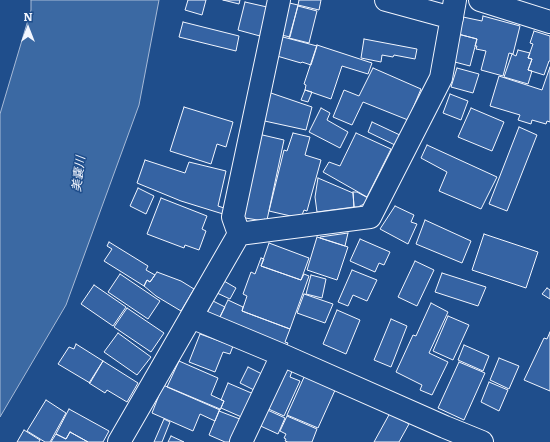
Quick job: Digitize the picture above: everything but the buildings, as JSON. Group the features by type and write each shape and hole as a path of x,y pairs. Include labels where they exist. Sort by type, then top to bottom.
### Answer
{"street":[{"path":"119,442 239,234 233,217 280,0"},
{"path":"239,234 370,216 440,78 454,9 386,0"},
{"path":"480,0 550,22"},
{"path":"191,317 282,355 441,435 482,442"},
{"path":"241,442 282,355"}],"water":[{"name":"美嚢川","path":"31,0 159,0 139,105 66,305 0,417 0,114 31,10"}]}
